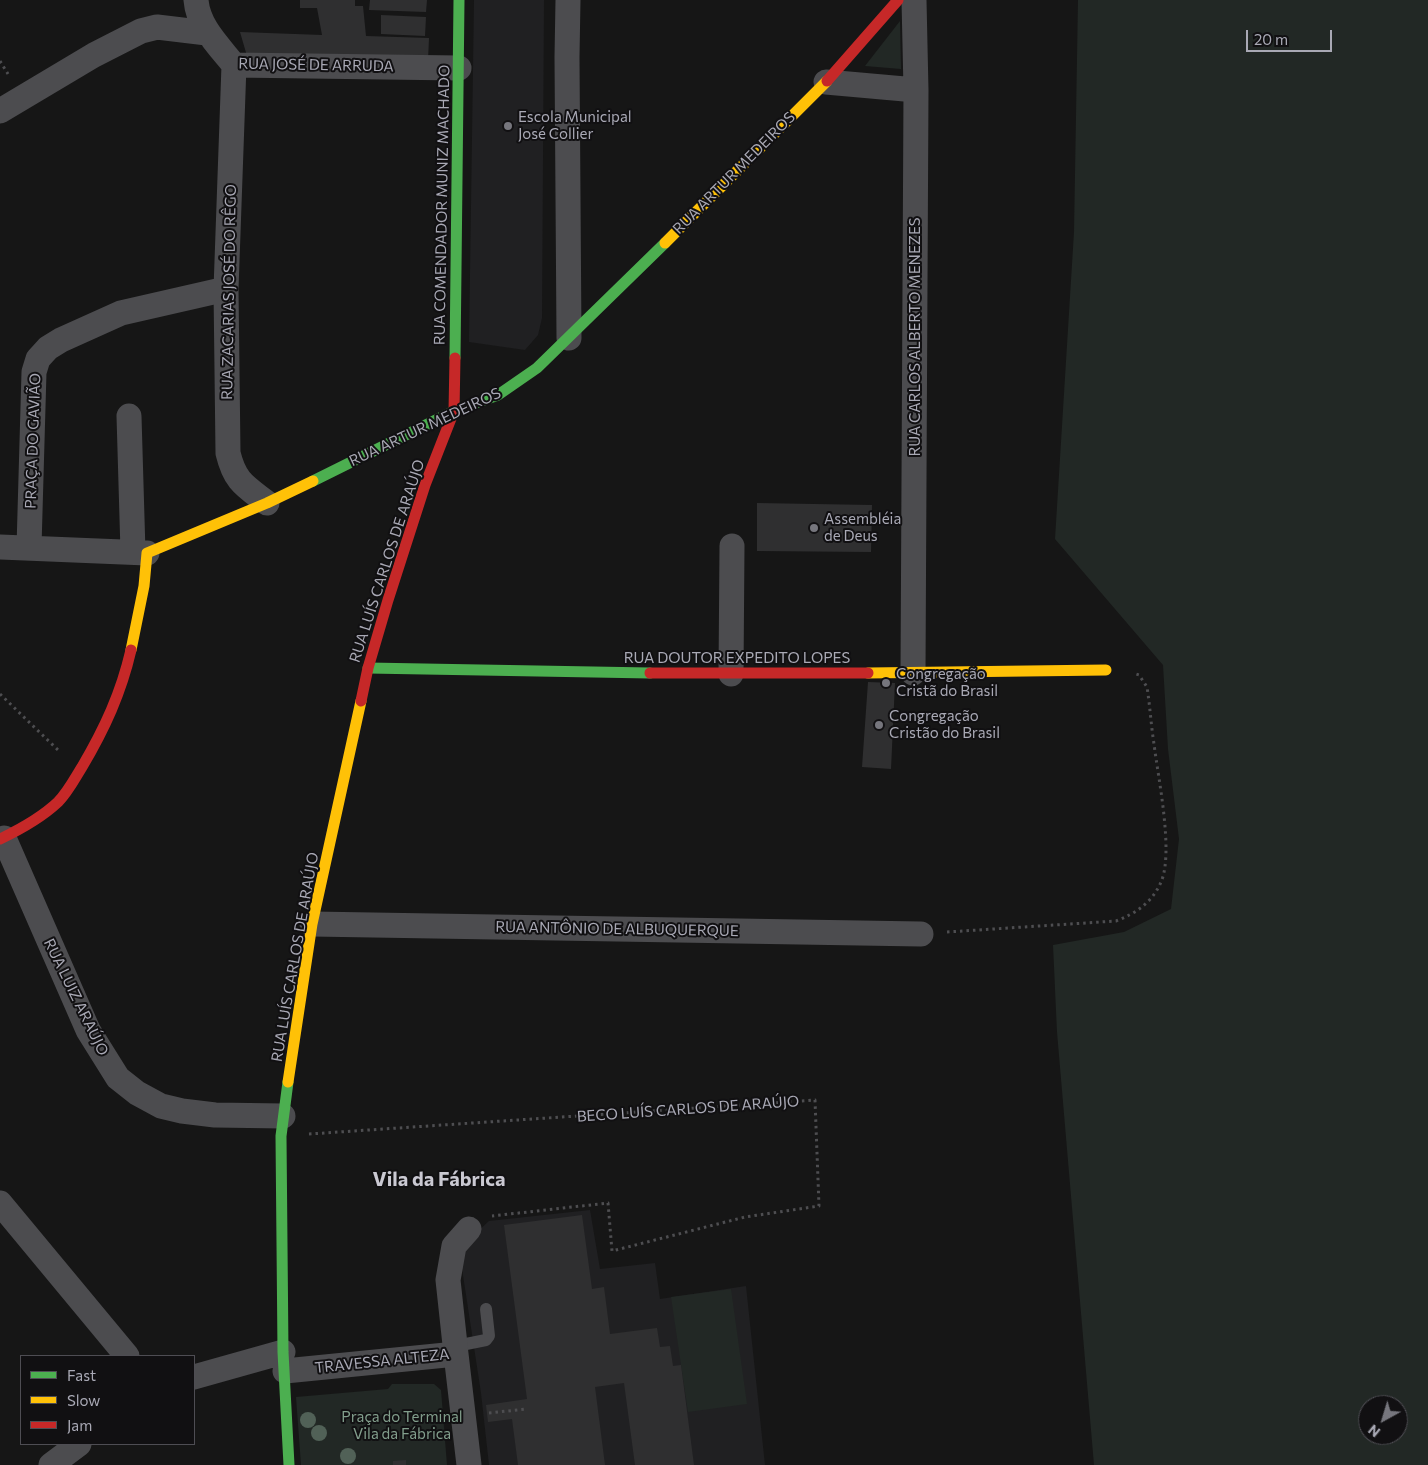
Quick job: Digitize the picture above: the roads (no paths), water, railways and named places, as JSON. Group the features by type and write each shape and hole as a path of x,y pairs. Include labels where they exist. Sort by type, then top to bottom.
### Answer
{"street":[{"path":"0,111 94,55 140,31 157,27 207,33 197,9 196,0"},
{"name":"RUA COMENDADOR MUNIZ MACHADO","path":"454,411 459,0"},
{"path":"568,0 569,338"},
{"name":"RUA ARTUR MEDEIROS","path":"140,553 268,503 454,411 498,395 537,368 826,82 898,0"},
{"name":"RUA CARLOS ALBERTO MENEZES","path":"913,674 916,90 914,0"},
{"name":"RUA JOSÉ DE ARRUDA","path":"207,33 234,65 459,68"},
{"name":"RUA ZACARIAS JOSÉ DO RÊGO","path":"234,65 226,289 228,453 232,470 242,484 268,503"},
{"path":"826,82 916,90"},
{"name":"PRAÇA DO GAVIÃO","path":"29,547 34,372 38,359 43,352 61,340 121,313 226,289"},
{"name":"RUA LUÍS CARLOS DE ARAÚJO","path":"289,1465 284,1362 282,1126 312,924 368,668 425,485 454,411"},
{"path":"2,839 28,826 59,801 77,776 103,731 126,676 144,586 129,416"},
{"path":"731,674 732,546"},
{"path":"0,547 140,553"},
{"name":"RUA DOUTOR EXPEDITO LOPES","path":"368,668 731,674 913,674 1106,670"},
{"name":"RUA LUIZ ARAÚJO","path":"2,839 88,1030 118,1078 137,1093 161,1106 182,1111 282,1126"},
{"name":"RUA ANTÔNIO DE ALBUQUERQUE","path":"312,924 921,934"},
{"path":"0,1203 126,1355"},
{"path":"456,1350 448,1280 454,1246 469,1229"},
{"name":"TRAVESSA ALTEZA","path":"195,1376 284,1362 456,1350 470,1465"},
{"path":"51,1465 78,1445"}],"lane":[{"path":"456,1350 487,1339 490,1334 486,1309"}],"place":[{"name":"Escola Municipal José Collier","path":"508,126"},
{"name":"Assembléia de Deus","path":"814,528"},
{"name":"Congregação Cristã do Brasil","path":"886,683"},
{"name":"Congregação Cristão do Brasil","path":"879,725"}],"district":[{"name":"Vila da Fábrica","path":"439,1179"}],"park label":[{"name":"Praça do Terminal Vila da Fábrica","path":"402,1426"}]}
